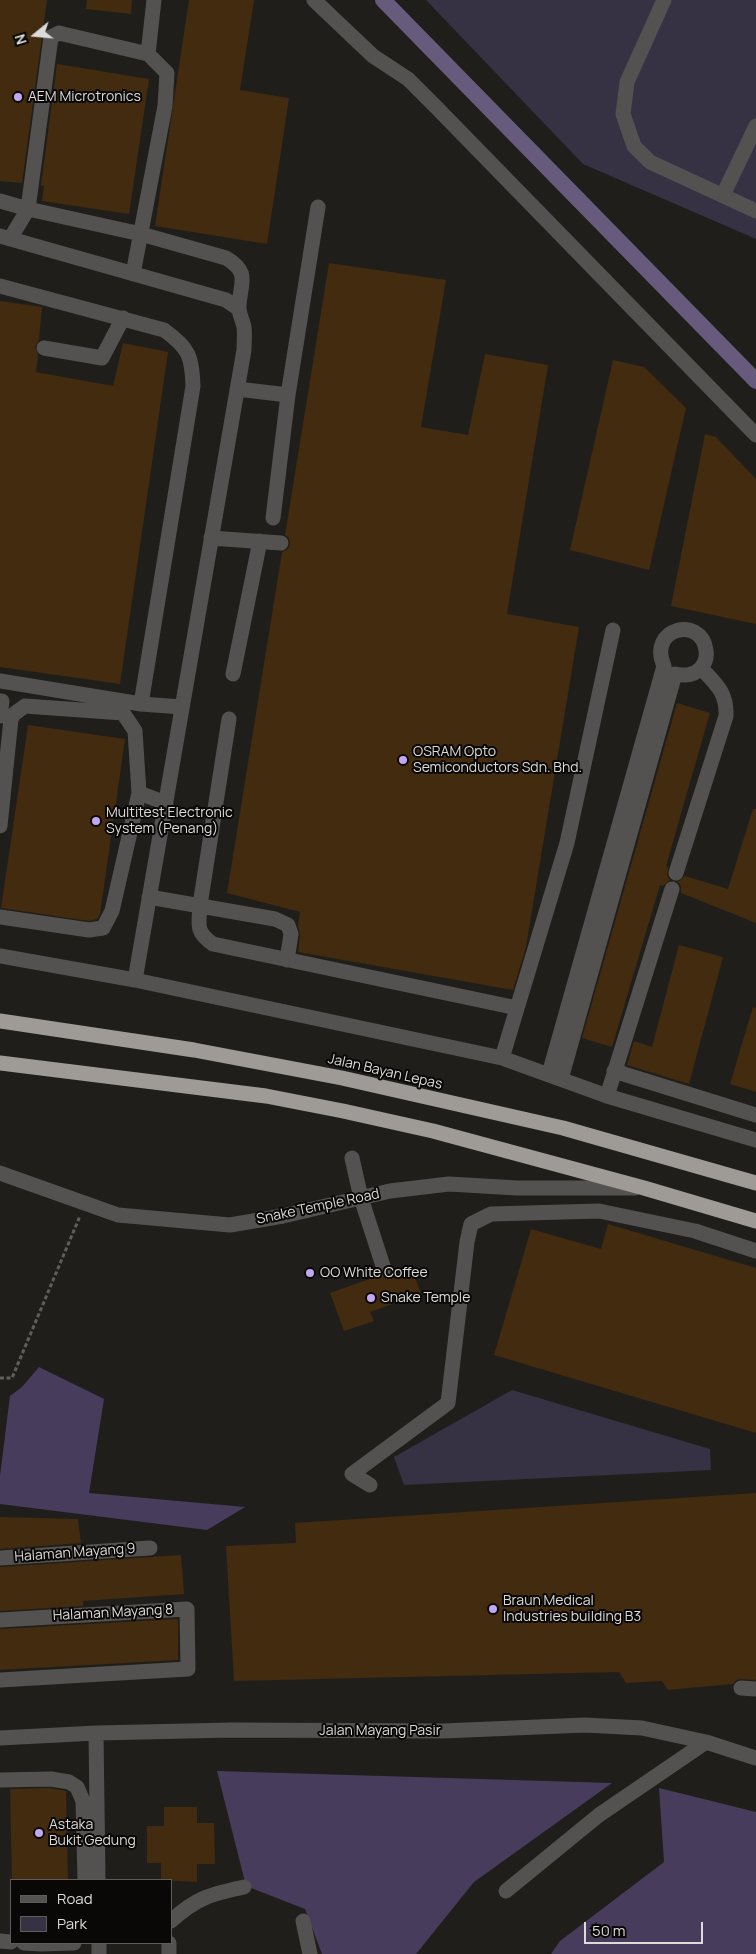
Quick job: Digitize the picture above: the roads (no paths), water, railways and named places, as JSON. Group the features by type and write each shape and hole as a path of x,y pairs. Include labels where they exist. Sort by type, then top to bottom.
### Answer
{"highway":[{"name":"Jalan Bayan Lepas","path":"0,1021 194,1050 342,1078 562,1128 756,1183"},
{"path":"0,1063 266,1096 433,1131 644,1188 756,1221"}],"street":[{"path":"148,54 154,0"},
{"path":"314,0 361,46 408,80 438,108 756,435"},
{"path":"664,0 627,82 623,114 634,146 650,162 756,210"},
{"path":"133,274 166,106 167,73 148,54 59,33 51,38 28,209 5,237 133,274 226,300 239,309"},
{"path":"723,195 756,126"},
{"path":"0,201 141,234 226,258 237,264 242,273 243,286 239,309 244,328 244,350 135,980"},
{"path":"273,518 288,395 318,207"},
{"path":"0,286 164,330 180,342 187,352 192,368 192,396 141,704"},
{"path":"44,348 102,358 123,318"},
{"path":"238,389 288,395"},
{"path":"211,538 281,543"},
{"path":"234,674 260,541"},
{"path":"555,1076 670,670 660,650 662,643 673,632 681,629 689,630 702,638 706,653 701,668 689,675 670,670"},
{"path":"502,1058 567,843 613,630"},
{"path":"676,873 726,716 726,701 720,688 701,668"},
{"path":"0,681 141,704 182,707"},
{"path":"0,701 2,701 0,716"},
{"path":"0,826 11,719 14,714 25,706 123,713 135,731 139,793 112,911 103,928 89,930 0,917"},
{"path":"229,719 200,905 199,926 203,937 213,944 517,1008"},
{"path":"139,793 166,803"},
{"path":"606,1096 672,889"},
{"path":"149,897 275,919 288,925 291,934 288,960"},
{"path":"0,956 135,980 502,1058 606,1096 756,1140"},
{"path":"614,1071 756,1115"},
{"path":"352,1158 361,1198 384,1269"},
{"name":"Snake Temple Road","path":"0,1173 118,1215 230,1226 283,1216 390,1191 449,1184 517,1188 644,1188"},
{"path":"370,1485 352,1474 448,1403 466,1242 471,1224 491,1214 599,1211 694,1231 756,1251"},
{"name":"Halaman Mayang 9","path":"0,1558 150,1548"},
{"name":"Halaman Mayang 8","path":"0,1620 187,1609 188,1669 0,1680"},
{"path":"741,1688 756,1689"},
{"name":"Jalan Mayang Pasir","path":"0,1738 96,1733 232,1730 443,1731 585,1725 642,1728 706,1742 756,1758"},
{"path":"96,1733 98,1879"},
{"path":"506,1891 599,1815 706,1742"},
{"path":"0,1780 52,1779 69,1782 77,1787 83,1801 85,1879"},
{"path":"172,1920 196,1901 212,1894 244,1887"},
{"path":"303,1920 310,1954"}],"waterway":[{"path":"383,0 756,381"}],"place":[{"name":"AEM Microtronics","path":"18,97"},
{"name":"OSRAM Opto Semiconductors Sdn. Bhd.","path":"403,760"},
{"name":"Multitest Electronic System (Penang)","path":"96,821"},
{"name":"OO White Coffee","path":"310,1273"},
{"name":"Snake Temple","path":"371,1298"},
{"name":"Braun Medical Industries building B3","path":"493,1609"},
{"name":"Astaka Bukit Gedung","path":"39,1833"}]}
